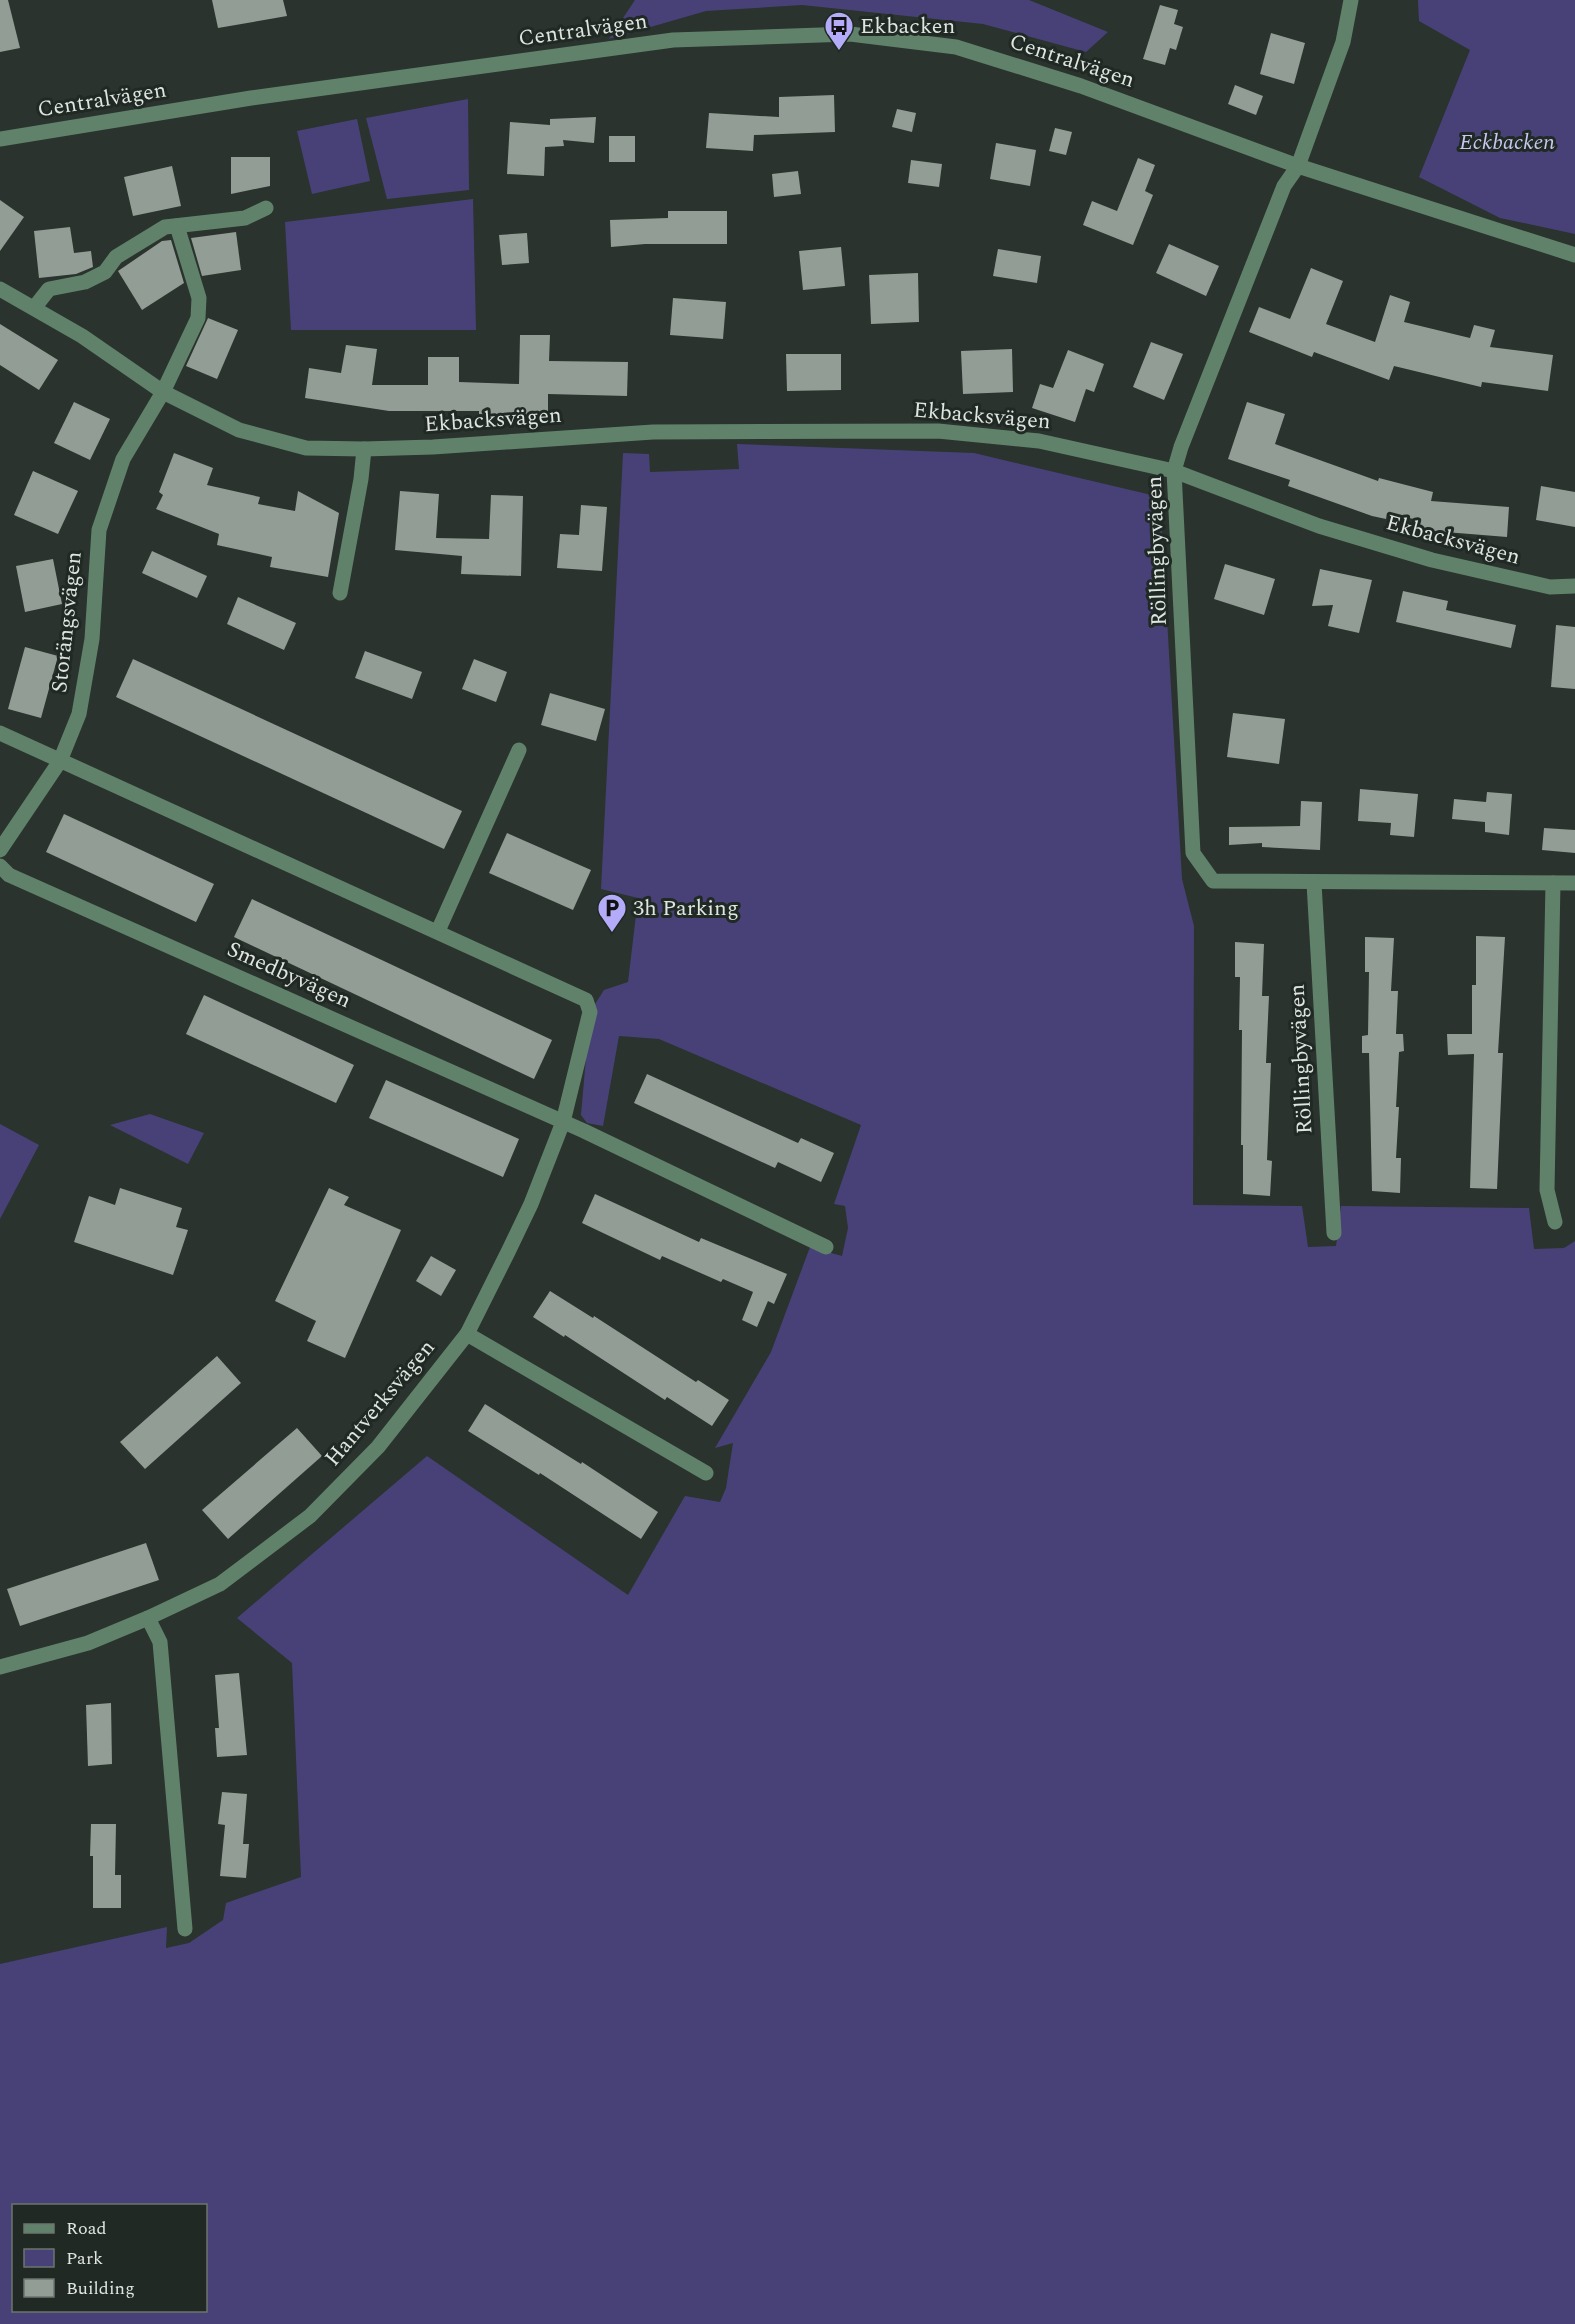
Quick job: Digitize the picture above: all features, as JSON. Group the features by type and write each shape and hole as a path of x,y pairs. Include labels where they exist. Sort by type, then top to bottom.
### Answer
{"street":[{"name":"Röllingbyvägen","path":"1351,0 1343,42 1298,166 1284,186 1181,447 1174,471 1193,853 1213,881 1575,884"},
{"name":"Centralvägen","path":"0,139 251,98 673,40 850,34 956,47 1081,86 1298,166 1575,255"},
{"path":"34,308 50,289 86,282 105,272 116,257 165,227 244,218 266,208"},
{"path":"163,392 198,318 199,298 177,226"},
{"name":"Ekbacksvägen","path":"0,289 82,336 163,392 239,430 306,448 433,447 652,432 938,431 1039,441 1174,471 1319,526 1432,560 1550,587 1575,586"},
{"name":"Storängsvägen","path":"0,850 60,761 79,714 92,639 99,530 123,459 163,392"},
{"path":"340,593 361,479 364,449"},
{"path":"0,733 438,931 519,750"},
{"name":"Smedbyvägen","path":"0,866 9,875 563,1122"},
{"name":"Röllingbyvägen","path":"1314,883 1334,1233"},
{"path":"1553,883 1547,1190 1555,1222"},
{"name":"Hantverksvägen","path":"0,1667 88,1643 220,1584 309,1516 378,1447 467,1334 531,1204 563,1122 590,1012 586,1000 438,931"},
{"path":"563,1122 826,1247"},
{"name":"Hantverksvägen","path":"467,1334 706,1473"},
{"path":"148,1618 160,1642 185,1929"}],"green space":[{"path":"635,0 1029,0 1108,32 1086,52 983,24 802,5 706,11 609,39"},
{"name":"Eckbacken","path":"1418,0 1575,0 1575,234 1500,218 1419,177 1470,50 1419,21"},
{"path":"468,99 469,190 387,199 366,118"},
{"path":"357,119 370,181 312,194 297,131"},
{"path":"473,199 476,330 291,330 285,222"},
{"path":"737,444 974,453 1160,497 1182,879 1194,926 1193,1205 1302,1206 1308,1247 1336,1246 1341,1206 1529,1208 1534,1249 1564,1248 1575,1241 1575,2324 0,2324 0,1964 167,1927 166,1948 189,1943 223,1920 226,1903 301,1877 292,1663 237,1618 427,1456 628,1595 685,1496 720,1502 726,1488 733,1443 715,1448 771,1352 810,1247 842,1256 848,1228 845,1206 834,1204 861,1125 659,1039 619,1036 603,1126 587,1123 581,1115 590,1012 604,990 628,982 638,898 601,889 623,453 649,454 650,472 739,469"},
{"path":"150,1114 204,1133 188,1164 110,1125"},
{"path":"0,1124 39,1145 0,1219"}],"building":[{"path":"0,0 8,0 20,48 0,52"},
{"path":"212,0 283,0 287,16 218,28"},
{"path":"1160,5 1178,10 1174,24 1183,27 1176,50 1170,48 1165,65 1143,59"},
{"path":"1271,33 1305,43 1294,84 1260,74"},
{"path":"1235,85 1263,96 1256,115 1228,104"},
{"path":"834,95 835,132 754,135 753,151 706,148 709,113 779,117 779,97"},
{"path":"897,109 916,113 912,132 892,127"},
{"path":"596,117 594,143 563,140 564,146 545,147 544,176 507,174 510,122 550,125 550,119"},
{"path":"1055,128 1072,132 1066,155 1049,151"},
{"path":"609,136 635,136 635,162 609,162"},
{"path":"996,143 1036,150 1030,186 990,179"},
{"path":"231,157 270,157 270,186 231,194"},
{"path":"1138,158 1155,165 1145,191 1153,195 1133,245 1083,225 1092,201 1117,211"},
{"path":"911,160 942,164 939,187 908,183"},
{"path":"172,166 181,206 133,216 124,177"},
{"path":"798,171 801,194 774,197 772,174"},
{"path":"0,200 24,217 0,251"},
{"path":"668,211 727,211 727,244 645,244 611,247 610,220 668,218"},
{"path":"70,227 74,253 91,251 93,267 76,274 39,278 34,231"},
{"path":"236,232 241,270 202,276 191,238"},
{"path":"527,233 529,263 502,265 499,235"},
{"path":"171,240 184,283 142,310 118,271 162,241"},
{"path":"1169,244 1219,266 1206,296 1156,273"},
{"path":"841,247 845,286 803,290 799,251"},
{"path":"998,249 1041,256 1037,283 993,276"},
{"path":"1311,268 1343,281 1326,324 1375,342 1390,295 1410,302 1404,322 1470,338 1474,325 1495,330 1490,347 1553,355 1548,391 1482,382 1481,387 1394,366 1389,380 1314,352 1312,357 1249,332 1259,307 1290,319"},
{"path":"918,273 919,322 871,324 869,275"},
{"path":"673,298 726,302 723,339 670,335"},
{"path":"208,318 238,330 217,379 186,366"},
{"path":"0,324 58,360 39,390 0,365"},
{"path":"520,335 550,335 549,361 628,362 627,396 548,394 548,416 479,414 479,411 389,411 305,398 309,368 341,373 346,345 377,349 372,385 428,385 428,357 459,357 459,382 519,384"},
{"path":"1151,342 1183,354 1164,400 1133,387"},
{"path":"1012,349 1013,392 963,394 961,351"},
{"path":"1068,350 1104,364 1094,392 1086,389 1075,422 1032,408 1040,384 1053,388"},
{"path":"786,354 841,354 841,390 787,391"},
{"path":"74,402 110,419 90,460 54,443"},
{"path":"1247,402 1285,414 1275,444 1378,481 1379,478 1433,492 1431,501 1509,507 1507,537 1433,531 1416,527 1418,520 1387,513 1386,519 1372,516 1288,486 1290,480 1228,459"},
{"path":"174,453 213,468 207,485 260,497 258,504 295,511 298,491 339,513 328,577 270,567 272,557 217,545 219,534 156,509 163,495 159,492"},
{"path":"33,471 78,491 58,534 14,515"},
{"path":"1541,486 1575,492 1575,527 1536,520"},
{"path":"400,491 439,494 436,538 489,539 491,495 523,496 521,576 461,574 462,556 395,550"},
{"path":"581,505 607,507 602,571 557,568 560,534 579,535"},
{"path":"152,551 207,576 197,598 142,573"},
{"path":"53,559 62,604 25,612 16,566"},
{"path":"1225,564 1275,579 1264,615 1214,599"},
{"path":"1320,569 1372,580 1359,633 1328,626 1333,605 1312,606"},
{"path":"1403,591 1448,601 1446,610 1516,625 1511,648 1396,622"},
{"path":"238,597 296,623 284,650 227,624"},
{"path":"1556,625 1575,627 1575,689 1551,687"},
{"path":"25,647 58,656 41,718 8,709"},
{"path":"365,651 422,672 412,699 355,678"},
{"path":"133,659 462,811 444,849 116,697"},
{"path":"474,659 507,672 496,702 462,689"},
{"path":"550,693 605,709 596,741 541,725"},
{"path":"1233,713 1285,719 1279,764 1227,757"},
{"path":"1360,789 1418,794 1414,837 1390,835 1391,823 1358,821"},
{"path":"1487,792 1512,794 1509,835 1485,832 1485,822 1452,819 1454,799 1486,802"},
{"path":"1301,801 1322,802 1320,850 1262,847 1262,843 1229,845 1229,827 1300,826"},
{"path":"64,814 214,884 196,922 46,852"},
{"path":"1544,828 1575,830 1575,853 1542,850"},
{"path":"507,833 591,870 573,910 489,873"},
{"path":"252,899 552,1040 534,1079 234,937"},
{"path":"1476,936 1505,937 1498,1053 1503,1053 1497,1189 1470,1188 1474,1054 1448,1055 1447,1034 1472,1034 1472,985 1476,985"},
{"path":"1365,937 1394,938 1391,991 1398,991 1396,1034 1403,1034 1404,1051 1399,1052 1396,1107 1399,1107 1396,1158 1401,1158 1400,1193 1372,1191 1369,1053 1362,1053 1362,1036 1368,1035 1369,972 1365,972"},
{"path":"1235,942 1264,944 1262,996 1269,996 1266,1063 1271,1063 1267,1160 1272,1161 1270,1196 1243,1194 1242,1030 1239,1030 1240,977 1235,977"},
{"path":"204,995 354,1065 336,1103 186,1034"},
{"path":"647,1074 798,1143 801,1138 834,1153 821,1182 778,1162 775,1168 634,1103"},
{"path":"386,1080 519,1139 503,1177 369,1118"},
{"path":"120,1188 182,1208 176,1227 188,1230 173,1275 74,1242 89,1196 115,1205"},
{"path":"329,1188 349,1197 344,1205 401,1230 345,1358 307,1341 316,1321 275,1301"},
{"path":"595,1194 699,1242 701,1238 787,1274 774,1304 768,1301 757,1327 742,1320 753,1292 723,1279 721,1282 662,1256 660,1260 582,1223"},
{"path":"431,1256 456,1270 441,1296 416,1281"},
{"path":"550,1291 729,1400 712,1426 667,1397 665,1400 533,1317"},
{"path":"217,1356 241,1383 145,1469 120,1442"},
{"path":"485,1404 581,1464 582,1462 658,1512 641,1539 540,1473 539,1475 468,1431"},
{"path":"297,1428 322,1456 228,1539 202,1510"},
{"path":"146,1543 159,1580 20,1626 7,1589"},
{"path":"239,1673 247,1755 217,1757 215,1728 219,1728 215,1675"},
{"path":"111,1703 112,1764 88,1766 86,1705"},
{"path":"222,1792 247,1794 243,1844 249,1844 246,1878 220,1876 225,1825 218,1824"},
{"path":"91,1824 116,1824 115,1875 121,1875 121,1908 93,1908"}],"place":[{"name":"Ekbacken","path":"839,52"},
{"name":"3h Parking","path":"612,934"}]}
